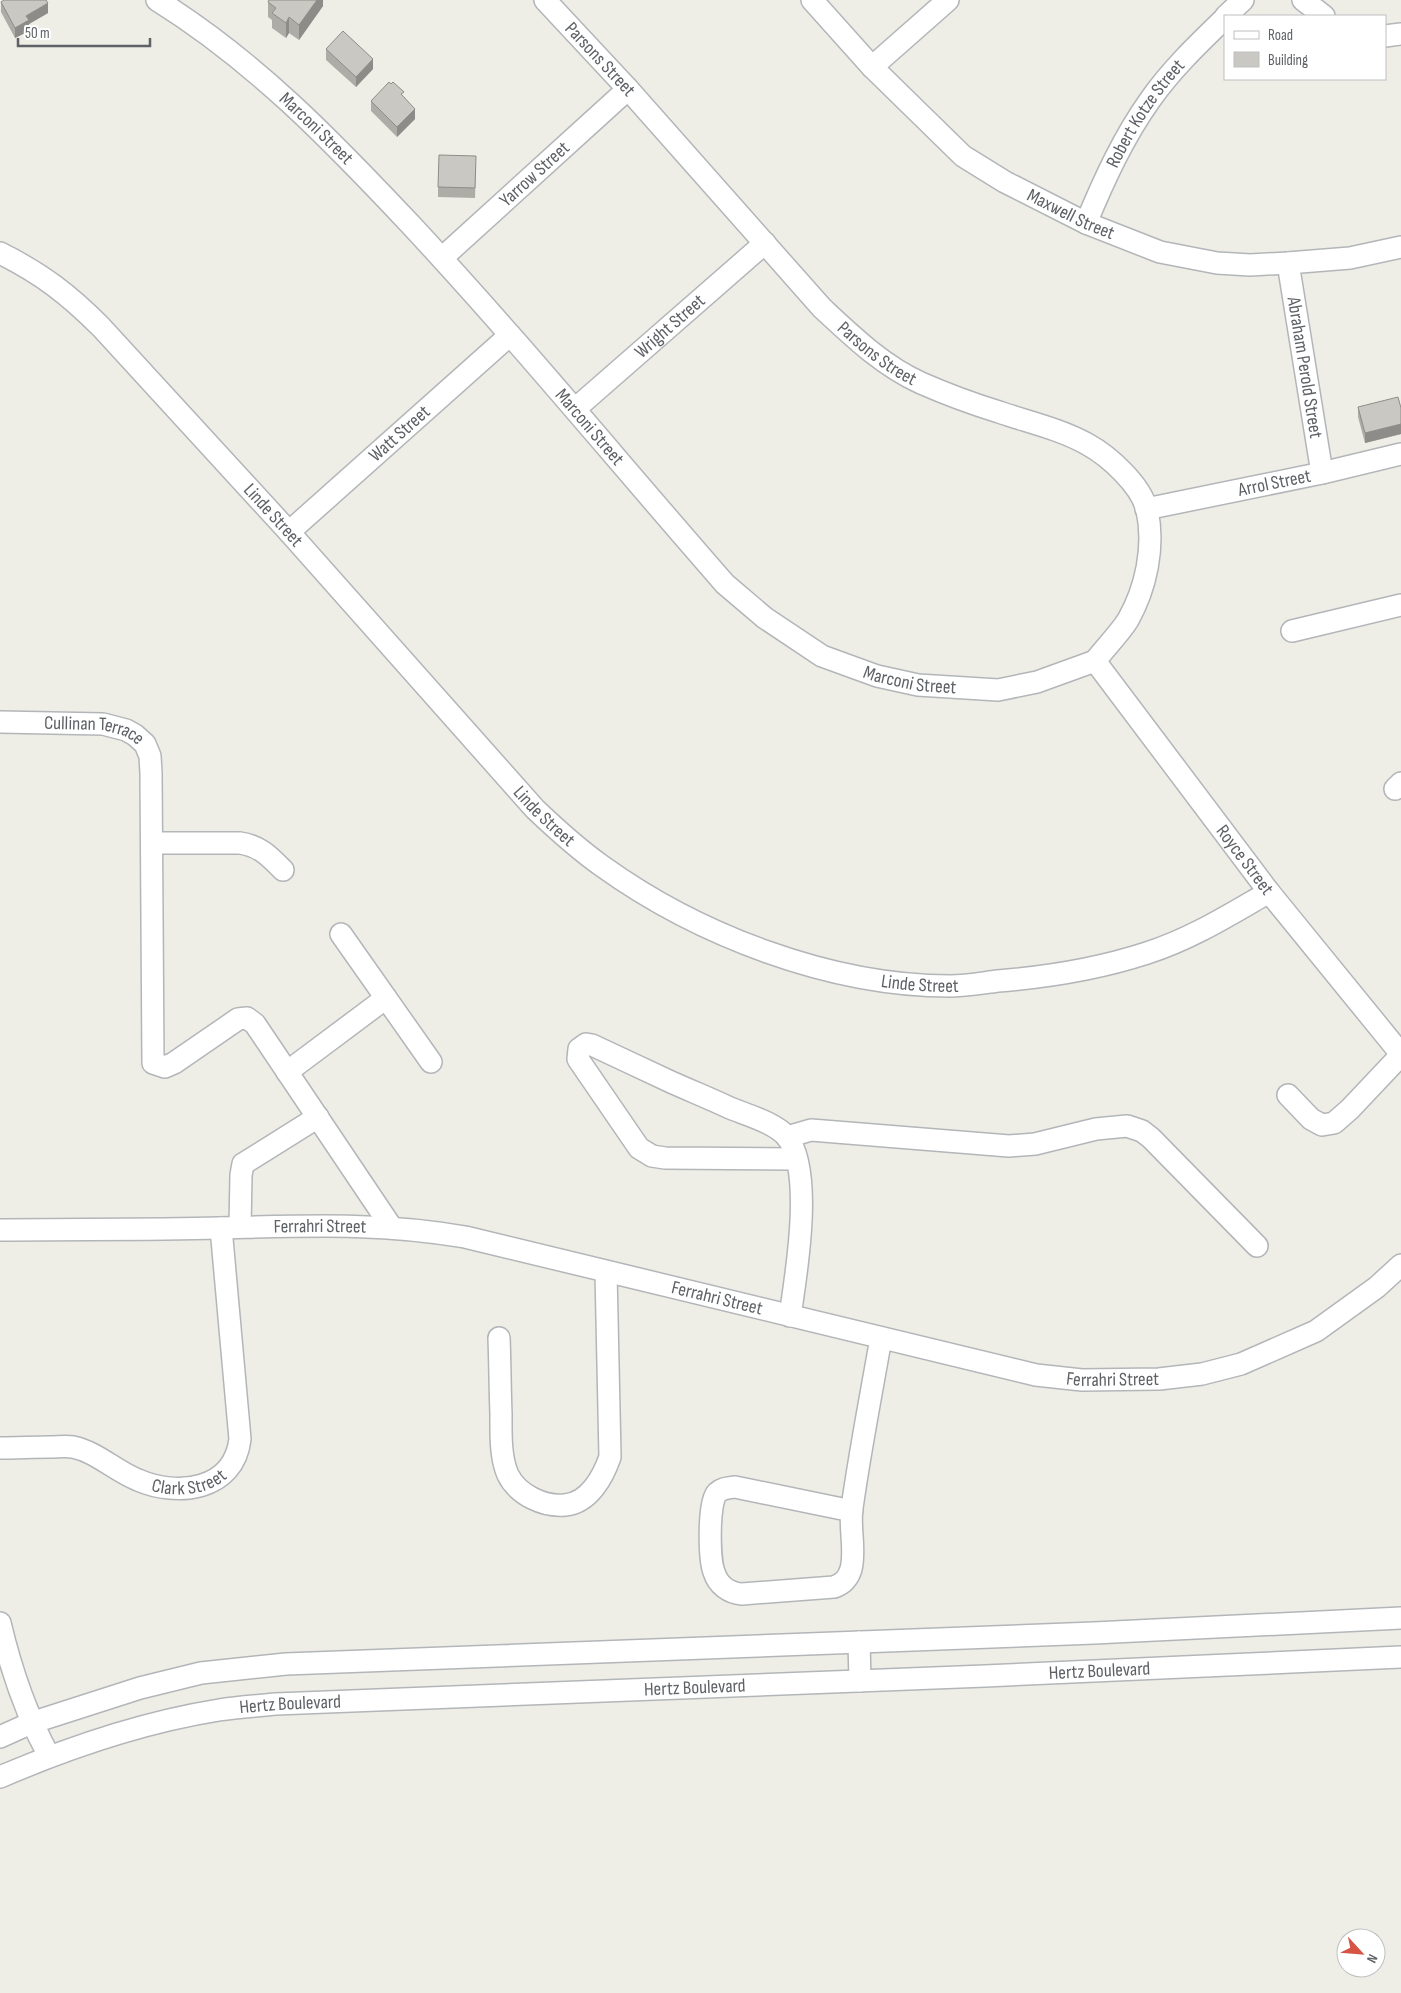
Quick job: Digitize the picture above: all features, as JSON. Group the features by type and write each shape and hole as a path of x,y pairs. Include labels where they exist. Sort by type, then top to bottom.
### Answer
{"street":[{"name":"Marconi Street","path":"157,0 197,25 248,65 293,105 362,172 510,335 725,584 765,618 822,656 877,676 918,685 998,690 1037,682 1095,661"},
{"name":"Parsons Street","path":"545,0 628,89 822,308 853,337 889,364 919,382 996,412 1047,427 1087,444 1108,458 1130,479 1146,509 1149,540 1148,566 1140,593 1127,621 1095,661"},
{"name":"Maxwell Street","path":"812,0 872,67 964,156 1004,182 1086,223 1160,252 1217,263 1250,265 1350,258 1401,247"},
{"path":"872,67 948,0"},
{"name":"Robert Kotze Street","path":"1228,15 1243,0"},
{"path":"1303,0 1323,15"},
{"name":"Robert Kotze Street","path":"1086,223 1106,174 1128,134 1150,100 1179,64 1224,19"},
{"path":"1386,36 1401,34"},
{"name":"Yarrow Street","path":"442,258 628,89"},
{"name":"Wright Street","path":"575,409 765,243"},
{"name":"Linde Street","path":"0,253 46,279 72,298 101,327 289,532 535,809 565,837 601,866 640,892 697,922 753,947 813,967 913,984 951,986 1030,978 1102,967 1149,953 1204,930 1269,892"},
{"name":"Abraham Perold Street","path":"1288,263 1322,473"},
{"name":"Watt Street","path":"289,532 510,335"},
{"name":"Arrol Street","path":"1146,509 1322,473 1401,454"},
{"path":"1292,631 1401,605"},
{"name":"Royce Street","path":"1095,661 1269,892 1401,1054"},
{"name":"Cullinan Terrace","path":"0,722 103,724 126,730 145,744 150,756 152,773 153,1063 164,1067 174,1063 238,1019 248,1018 255,1024 287,1072"},
{"path":"152,843 240,843 252,845 268,854 283,870"},
{"path":"341,934 431,1062"},
{"path":"386,998 287,1072 392,1228"},
{"path":"790,1316 800,1252 800,1180 796,1159 787,1137 760,1119 669,1081 592,1045 586,1044 579,1049 578,1059 639,1148 652,1156 665,1158 796,1159"},
{"path":"1288,1094 1311,1119 1322,1125 1334,1123 1401,1054"},
{"name":"Clark Street","path":"0,1448 72,1447 92,1454 136,1479 158,1488 193,1488 210,1483 220,1477 239,1451 240,1440 231,1227 243,1164 318,1118"},
{"path":"787,1137 811,1130 1009,1146 1035,1144 1096,1129 1127,1126 1151,1138 1257,1246"},
{"name":"Ferrahri Street","path":"0,1230 344,1225 428,1231 464,1237 1036,1375 1114,1381 1159,1379 1202,1374 1241,1364 1316,1331 1377,1287 1401,1265"},
{"path":"499,1338 502,1448 508,1475 521,1491 536,1500 553,1505 568,1505 584,1497 596,1486 605,1472 610,1457 606,1272"},
{"path":"852,1511 735,1487 724,1488 713,1499 711,1508 712,1563 714,1573 726,1589 733,1593 742,1594 834,1587 843,1584 848,1578 851,1567 852,1511 881,1338"},
{"name":"Hertz Boulevard","path":"0,1737 31,1723 140,1688 201,1673 286,1664 1094,1633 1401,1618"},
{"path":"0,1623 31,1723 49,1756"},
{"path":"859,1642 860,1681"},
{"name":"Hertz Boulevard","path":"0,1777 49,1756 150,1725 219,1710 276,1704 1401,1657"}],"building":[{"path":"4,0 46,0 48,3 26,16 29,20 15,28 1,2"},
{"path":"269,0 317,0 299,25 289,17 286,23 272,13 276,8 268,2"},
{"path":"343,31 373,59 356,77 326,49"},
{"path":"389,82 391,84 393,82 404,92 401,94 415,109 397,127 371,101"},
{"path":"439,155 476,156 475,188 438,187"},
{"path":"1398,397 1401,408 1401,424 1365,433 1358,407"}]}
